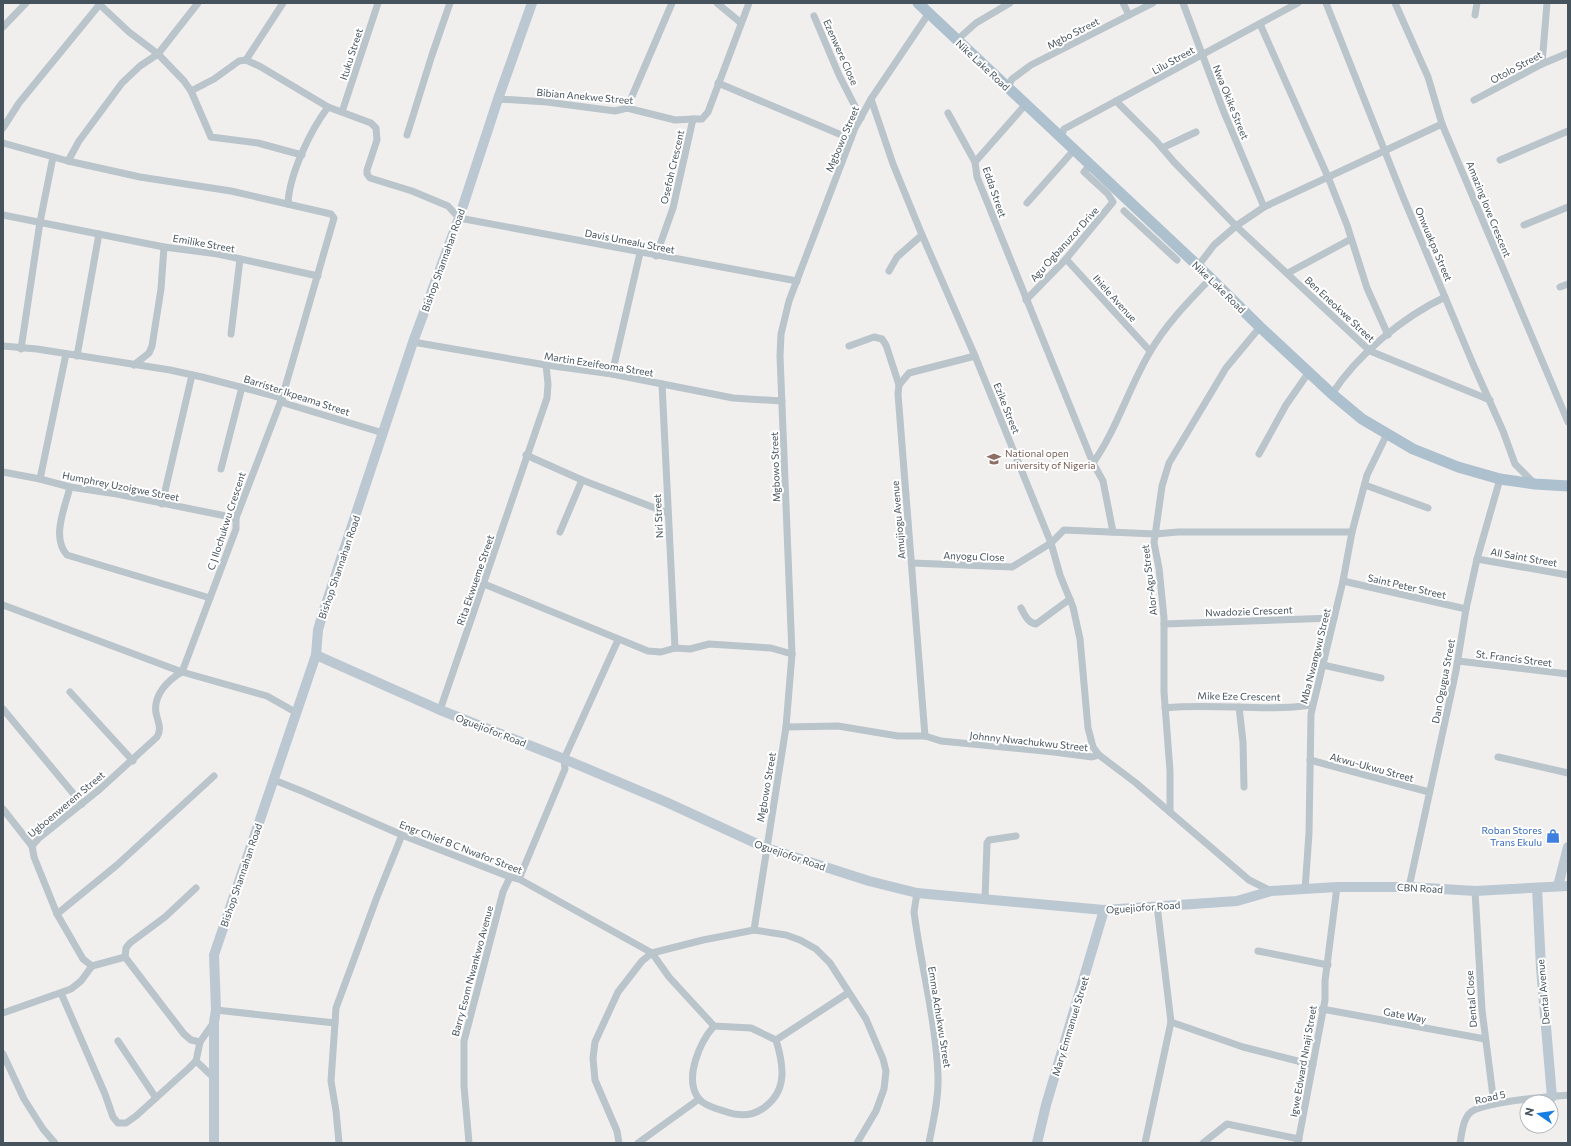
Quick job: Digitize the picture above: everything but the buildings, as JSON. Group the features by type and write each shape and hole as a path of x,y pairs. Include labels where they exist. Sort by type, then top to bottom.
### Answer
{"main road":[{"name":"Bishop Shannahan Road","path":"214,1143 214,1022 216,1010 214,955 276,781 316,655 318,630 322,616 413,342 459,218 498,99 532,3"},
{"name":"Nike Lake Road","path":"918,3 1211,278 1260,327 1332,394 1362,419 1413,449 1444,462 1500,479 1535,484 1568,486"},
{"name":"Oguejiofor Road","path":"316,655 440,710 564,759 666,802 766,848 869,882 917,893 1104,910 1157,905 1237,901 1271,891"},
{"path":"1563,886 1568,847"},
{"name":"CBN Road","path":"1271,891 1337,887 1409,887 1475,891 1563,886"},
{"name":"Dental Avenue","path":"1536,888 1552,1094"},
{"name":"Mary Emmanuel Street","path":"1037,1143 1046,1106 1104,910"}],"street":[{"path":"3,27 26,3"},
{"path":"68,161 79,141 122,82 140,66 158,54 198,3"},
{"path":"246,60 284,3"},
{"name":"Ituku Street","path":"342,112 378,3"},
{"path":"407,135 450,3"},
{"path":"627,108 672,3"},
{"path":"716,3 741,23"},
{"name":"Osefoh Crescent","path":"656,256 673,208 693,119 702,119 708,112 749,3"},
{"path":"957,40 976,23 1010,3"},
{"path":"1122,3 1128,15"},
{"name":"Mgbo Street","path":"1007,88 1012,79 1031,65 1153,3"},
{"name":"Nwa Okike Street","path":"1183,3 1253,185 1264,207"},
{"name":"Lilu Street","path":"1061,137 1064,129 1298,3"},
{"name":"Onwuakpa Street","path":"1326,3 1385,151 1445,297 1503,431 1515,464 1535,484"},
{"name":"Amazing love Crescent","path":"1395,3 1428,77 1442,124 1568,422"},
{"path":"1474,15 1476,3"},
{"path":"1542,64 1547,3"},
{"path":"3,128 19,103 104,5 129,32 158,54 191,91 211,137 258,143 302,155"},
{"name":"Mgbowo Street","path":"754,930 786,727 792,654 780,356 781,334 789,301 851,139 871,100 929,13"},
{"name":"Ezenwere Close","path":"814,16 839,75 861,118"},
{"path":"1260,24 1328,177 1367,288 1388,334"},
{"name":"Otolo Street","path":"1474,100 1542,64 1568,53"},
{"path":"191,91 214,79 238,61 246,60 261,67 328,107 371,123 376,128 377,140 367,170 367,174 370,178 412,191 448,206 459,218"},
{"path":"718,83 851,139"},
{"name":"Bibian Anekwe Street","path":"498,99 547,102 615,111 627,108 675,120 693,119"},
{"name":"Ezike Street","path":"871,100 893,164 922,235 975,356 1051,542 1060,575 1070,599 1080,639 1090,738 1099,755"},
{"name":"Ben Eneokwe Street","path":"1116,101 1236,226 1370,351 1490,400"},
{"name":"Edda Street","path":"1026,104 975,162 977,177 1093,463 1103,481 1113,532"},
{"path":"3,143 68,161 140,177 231,191 288,204 289,192 302,155 318,122 328,107"},
{"path":"948,113 975,162"},
{"path":"1198,266 1214,245 1236,226 1264,207 1442,124"},
{"path":"1500,160 1568,131"},
{"path":"1162,148 1196,132"},
{"path":"1027,203 1074,150"},
{"path":"21,348 40,222 53,157"},
{"path":"1090,165 1084,172 1108,194 1113,202 1177,260"},
{"name":"Agu Ogbanuzor Drive","path":"1026,300 1066,259 1113,202"},
{"name":"C J Ilochukwu Crescent","path":"182,672 236,529 236,518 282,398 334,218 331,214 288,204"},
{"path":"1124,211 1135,207"},
{"path":"1524,225 1568,207"},
{"path":"3,215 164,247"},
{"name":"Davis Umealu Street","path":"459,218 656,256 797,281"},
{"path":"77,356 99,234"},
{"path":"889,271 897,257 922,235"},
{"path":"1288,273 1351,239"},
{"name":"Emilike Street","path":"134,365 149,353 152,346 161,289 164,247 240,259 318,276"},
{"path":"612,374 640,253"},
{"path":"231,334 240,259"},
{"name":"Ihiele Avenue","path":"1066,259 1150,351"},
{"path":"1093,463 1106,443 1130,389 1150,351 1169,325 1211,278"},
{"path":"1560,287 1568,284"},
{"path":"1332,394 1344,376 1388,334 1417,313 1445,297"},
{"name":"Alor-Agu Street","path":"1170,812 1170,771 1165,708 1164,624 1159,568 1154,543 1162,486 1169,463 1226,368 1260,327"},
{"name":"Amujiogu Avenue","path":"849,346 874,337 882,339 886,345 899,385 898,394 925,736"},
{"name":"Martin Ezeifeoma Street","path":"413,342 546,366 612,374 733,398 782,401"},
{"path":"3,346 134,365"},
{"path":"40,479 66,354"},
{"path":"899,385 909,373 975,356"},
{"name":"Barrister Ikpeama Street","path":"134,365 158,368 242,387 282,398 284,403 383,433"},
{"name":"Rita Ekwueme Street","path":"440,710 546,398 548,384 546,366"},
{"path":"1259,454 1286,404 1309,372"},
{"path":"162,504 192,375"},
{"name":"Nri Street","path":"662,384 675,648"},
{"path":"222,469 242,387"},
{"name":"Mba Nwangwu Street","path":"1305,890 1309,833 1309,735 1312,705 1343,581 1352,532 1364,485 1367,475 1387,434"},
{"path":"526,455 582,480 668,513"},
{"name":"Humphrey Uzoigwe Street","path":"3,472 40,479 70,487 117,494 236,518"},
{"name":"Dan Ogugua Street","path":"1409,887 1458,661 1466,609 1477,559 1500,479"},
{"path":"560,532 582,480"},
{"path":"1364,485 1428,508"},
{"path":"70,487 64,510 59,541 62,549 67,555 210,598"},
{"name":"Anyogu Close","path":"912,563 1012,567 1051,542 1064,530 1155,534 1185,532 1352,532"},
{"name":"All Saint Street","path":"1477,559 1568,575"},
{"name":"Saint Peter Street","path":"1343,581 1466,609"},
{"path":"484,584 648,651 661,652 675,648 690,649 709,644 771,648 792,654"},
{"path":"1021,608 1026,618 1031,623 1036,624 1070,599"},
{"path":"3,605 182,672 267,696 297,713"},
{"name":"Nwadozie Crescent","path":"1164,624 1334,618"},
{"path":"518,879 565,769 564,759 618,640"},
{"name":"St. Francis Street","path":"1458,661 1568,674"},
{"path":"1322,665 1381,678"},
{"name":"Ugboenwerem Street","path":"92,966 83,959 57,914 34,857 32,846 120,770 133,761 160,732 156,711 160,694 172,678 182,672"},
{"path":"70,692 133,761"},
{"name":"Mike Eze Crescent","path":"1165,708 1187,706 1267,708 1312,705"},
{"path":"1239,707 1243,742 1244,787"},
{"path":"3,709 82,804"},
{"name":"Johnny Nwachukwu Street","path":"786,727 838,726 898,736 925,736 941,741 993,747 1054,752 1092,758 1099,755 1136,783 1249,880 1271,891"},
{"path":"1498,757 1568,773"},
{"name":"Akwu-Ukwu Street","path":"1310,760 1429,792"},
{"path":"57,914 117,865 214,776"},
{"name":"Engr Chief B C Nwafor Street","path":"276,781 402,835 518,879 652,953"},
{"path":"3,809 32,846"},
{"path":"339,1143 331,1081 336,1008 344,982 402,835"},
{"path":"984,899 987,843 989,840 1016,836"},
{"name":"Barry Esom Nwankwo Avenue","path":"469,1143 464,1086 464,1041 503,892 510,877"},
{"name":"Igwe Edward Nnaji Street","path":"1299,1141 1325,1000 1325,986 1337,887"},
{"path":"196,888 165,917 130,943 126,948 125,957 184,1034 191,1040 200,1042"},
{"name":"Dental Close","path":"1475,891 1485,1039 1494,1104"},
{"name":"Emma Achukwu Street","path":"917,893 914,912 934,1034 939,1077 935,1115 929,1143"},
{"path":"1145,1143 1171,1022 1157,905"},
{"path":"619,1143 617,1131 595,1080 593,1058 595,1042 618,992 642,961 652,953 703,940 754,930 786,935 800,940 816,949 830,963 866,1019 883,1059 886,1071 884,1089 876,1111 857,1143"},
{"path":"1258,951 1328,965"},
{"path":"652,953 669,977 714,1026 751,1028 776,1040 782,1058 782,1078 778,1094 769,1104 755,1114 740,1115 709,1106 700,1099 693,1081 693,1072 700,1047 706,1035 714,1026"},
{"path":"4,1010 61,993 81,981 92,966 125,957"},
{"path":"61,993 105,1094 113,1117 118,1123 126,1123 173,1084 196,1061 200,1042 214,1022"},
{"path":"776,1040 848,993"},
{"path":"216,1010 335,1024"},
{"name":"Gate Way","path":"1322,1010 1485,1039"},
{"path":"1171,1022 1243,1047 1313,1064"},
{"path":"118,1040 156,1098"},
{"path":"3,1054 24,1099 43,1129 54,1143"},
{"path":"196,1061 214,1078"},
{"path":"638,1143 700,1099"},
{"name":"Road 5","path":"1460,1143 1466,1117 1471,1112 1478,1108 1494,1104 1519,1101"},
{"path":"1203,1143 1227,1124 1299,1141"}],"place":[{"name":"National open university of Nigeria","path":"994,459"},
{"name":"Roban Stores Trans Ekulu","path":"1553,836"}]}
